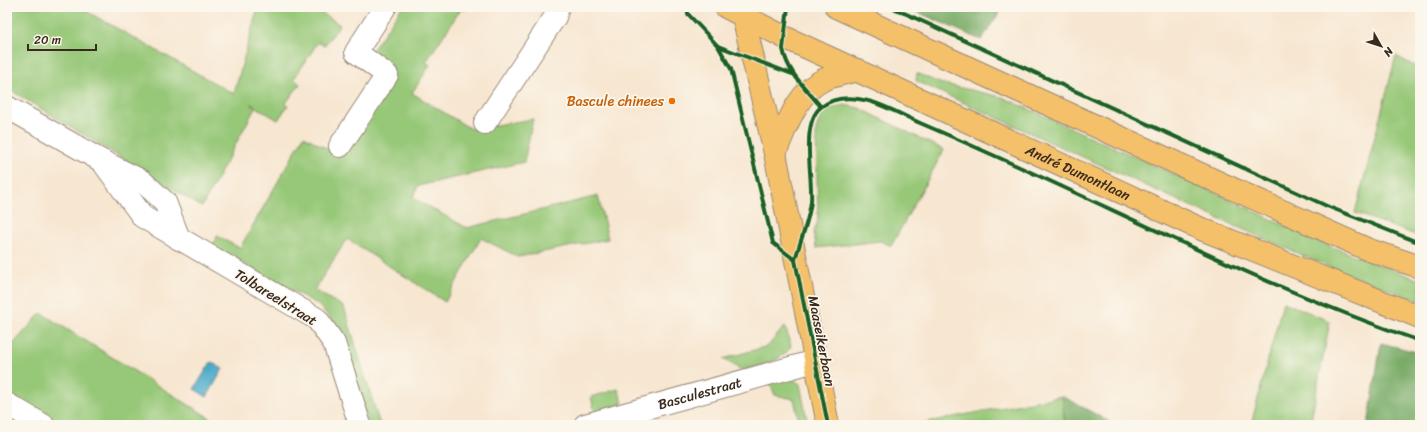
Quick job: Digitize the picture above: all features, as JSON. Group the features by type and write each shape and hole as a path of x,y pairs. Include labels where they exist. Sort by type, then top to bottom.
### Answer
{"main road":[{"path":"836,7 997,82 1369,250 1420,267"},
{"name":"André Dumontlaan","path":"736,10 784,37 1199,228 1420,317"},
{"name":"Maaseikerbaan","path":"736,10 775,153 828,425"},
{"path":"775,153 799,101 822,81 858,70"}],"street":[{"path":"340,146 387,74 356,52 385,7"},
{"path":"484,123 554,17 558,7"},
{"name":"Tolbareelstraat","path":"7,107 102,161 143,217 317,319 334,343 360,425"},
{"name":"Basculestraat","path":"585,425 815,361"},
{"path":"7,404 43,425"}],"green space":[{"path":"7,7 79,7 234,94 258,7 320,7 318,10 340,25 324,46 318,42 294,79 300,84 286,103 288,105 278,120 251,104 255,108 202,207 7,88"},
{"path":"402,7 461,7 466,10 461,9 426,62 430,65 412,93 471,129 533,119 524,162 418,186 413,198 467,228 598,196 608,239 518,257 481,238 445,302 347,239 314,290 344,307 380,425 369,425 338,326 317,304 212,246 217,236 240,248 304,136 342,157 378,103 372,51"},
{"path":"906,7 1003,7 981,40"},
{"path":"1396,56 1420,69 1420,221 1416,235 1355,213"},
{"path":"917,73 939,83 1002,97 1229,199 1317,241 1420,280 1420,301 1329,267 1219,219 916,81"},
{"path":"845,105 859,108 944,150 891,246 881,241 816,248 814,232 818,220 817,125 822,116 830,110"},
{"path":"1283,302 1330,321 1310,425 1251,425"},
{"path":"41,313 221,425 61,425 7,394 7,351"},
{"path":"785,326 791,346 787,352 776,360 742,370 723,359 768,346"},
{"path":"1381,343 1420,353 1420,425 1368,425"},
{"path":"791,378 800,384 808,425 800,425 794,399 775,395 769,381"},
{"path":"618,389 623,403 595,413 591,397"},
{"path":"1062,396 1065,425 912,425"},
{"path":"1062,396 1112,423 1116,425 1065,425"}],"water":[{"path":"211,362 223,369 207,397 194,389"}],"cycle path":[{"path":"687,7 688,14 718,46 731,69 773,243 795,260 811,201 809,151 811,125 815,115 821,107 827,103 839,99 852,98 872,102 890,109 1275,284 1420,341"},
{"path":"788,7 783,49 785,58 798,80 821,107"},
{"path":"891,7 1329,207 1420,243"},
{"path":"718,46 792,74"},
{"path":"795,260 828,425"}],"place":[{"name":"Bascule chinees","path":"672,101"}]}
